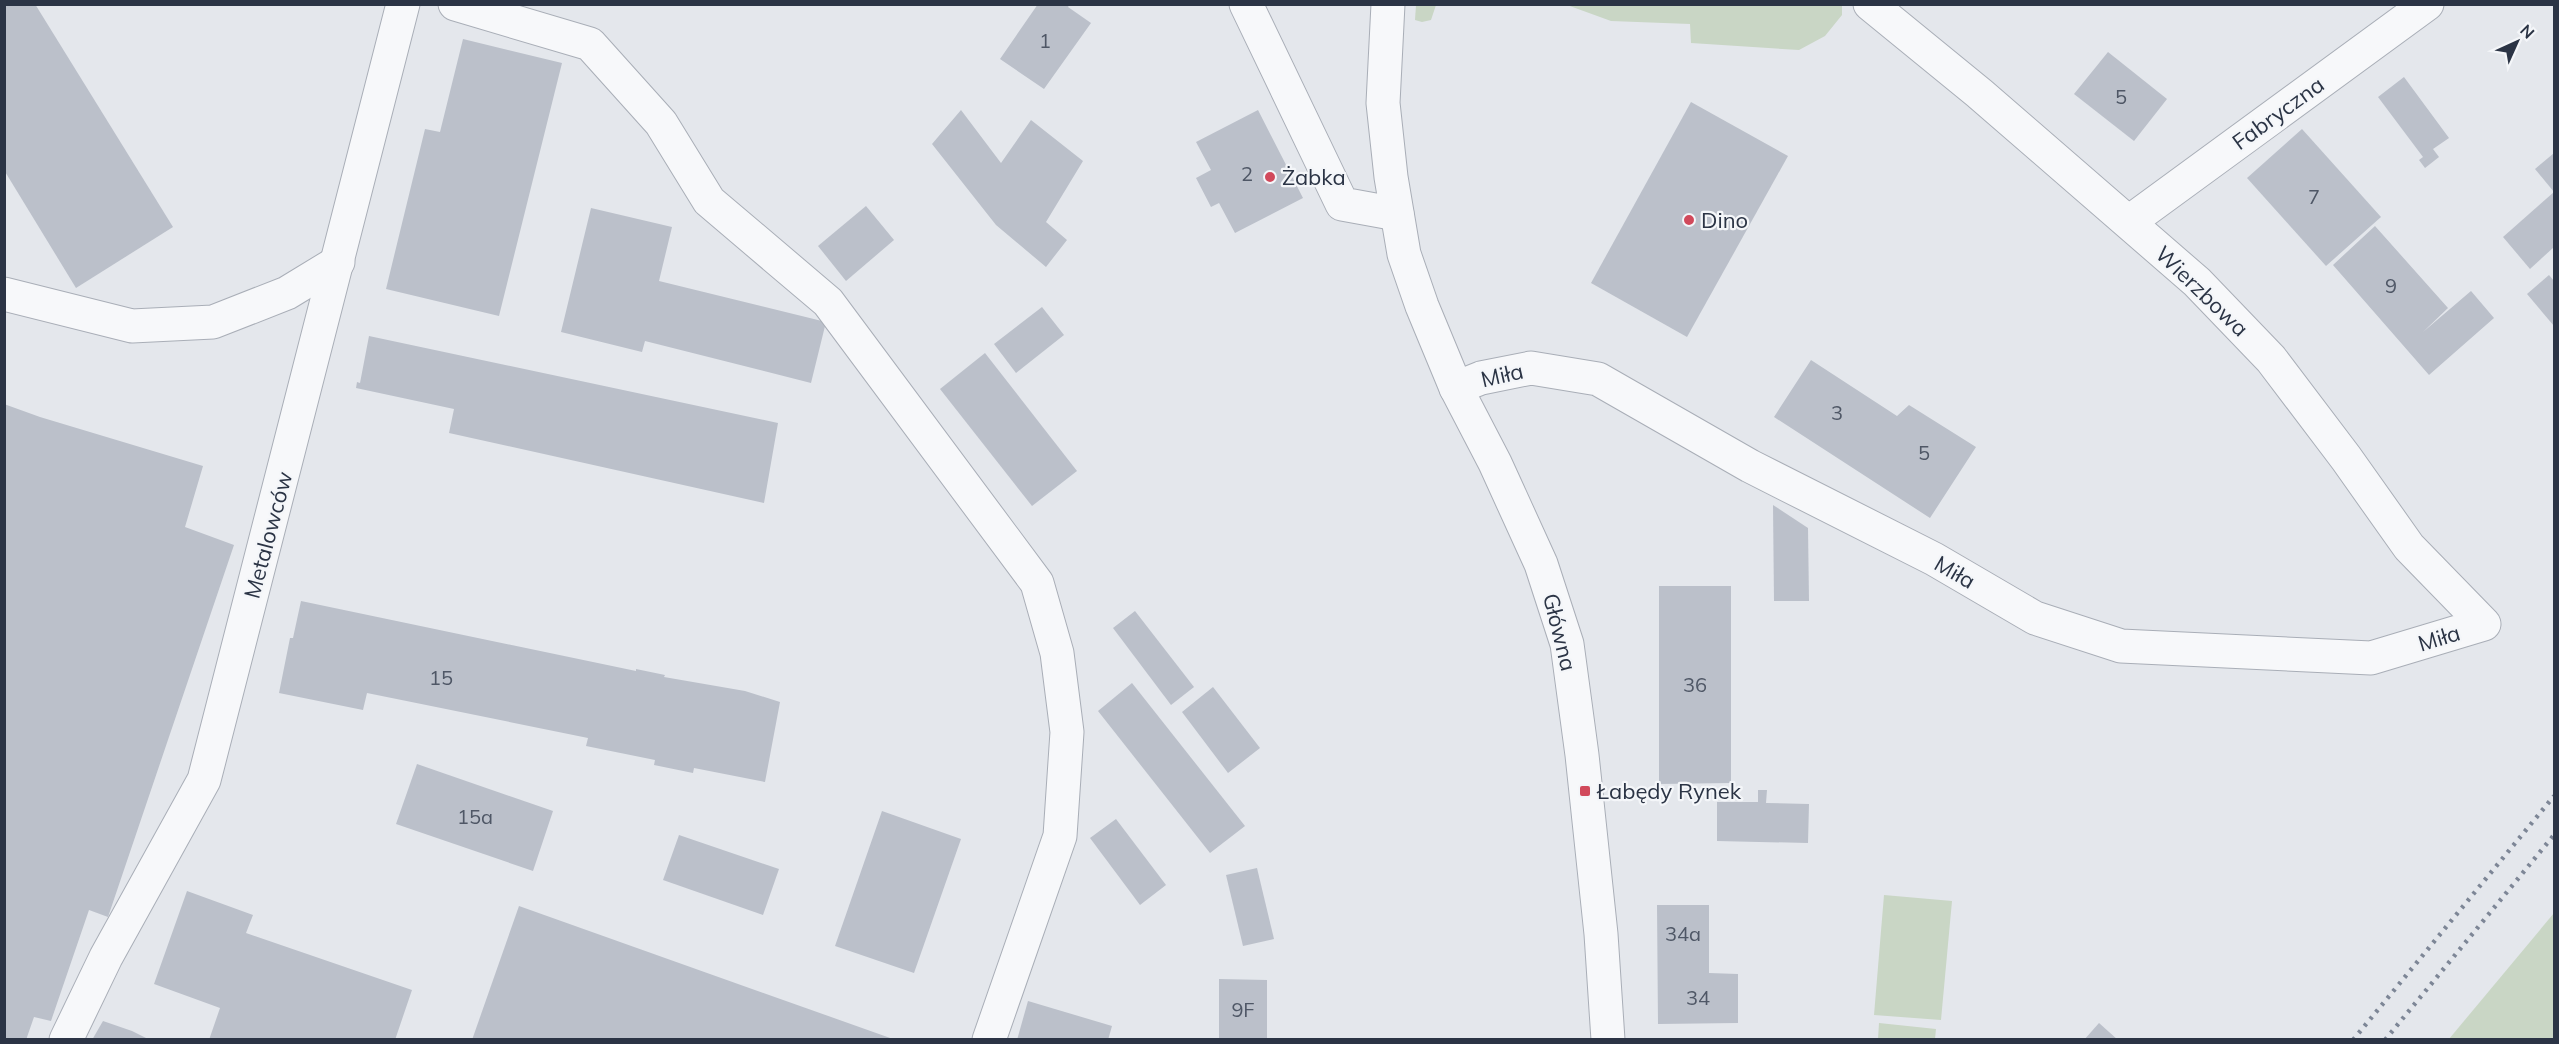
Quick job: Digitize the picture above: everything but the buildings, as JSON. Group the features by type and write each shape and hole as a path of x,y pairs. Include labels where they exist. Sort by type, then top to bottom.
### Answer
{"street":[{"name":"Metalowców","path":"66,1040 106,957 204,780 403,4"},
{"path":"455,4 590,44 661,123 709,201 828,302 1037,583 1057,653 1067,732 1060,836 989,1040"},
{"path":"1246,4 1342,204 1397,214"},
{"name":"Główna","path":"1388,4 1383,103 1404,254 1422,306 1456,387 1495,463 1541,564 1567,644 1582,754 1601,934 1608,1040"},
{"name":"Wierzbowa","path":"1870,4 1979,93 2197,282 2271,359 2346,458 2409,547 2484,624"},
{"name":"Fabryczna","path":"2129,222 2427,4"},
{"path":"4,294 132,326 213,322 287,293 338,262"},
{"name":"Miła","path":"1456,387 1481,378 1531,368 1598,379 1750,466 1934,559 2035,618 2121,646 2371,658 2484,624"}],"green space":[{"path":"1416,5 1436,5 1431,20 1422,22 1415,20"},
{"path":"1567,5 1842,5 1842,15 1825,36 1799,50 1691,43 1690,24 1611,21"},
{"path":"1884,895 1952,901 1941,1020 1874,1015"},
{"path":"2554,913 2554,1039 2449,1039"},
{"path":"1879,1023 1936,1029 1935,1039 1878,1039"}],"railway":[{"path":"2353,1040 2554,796"},
{"path":"2385,1040 2554,835"}],"place":[{"name":"Żabka","path":"1270,177"},
{"name":"Dino","path":"1689,220"},
{"name":"Łabędy Rynek","path":"1585,791"}]}
